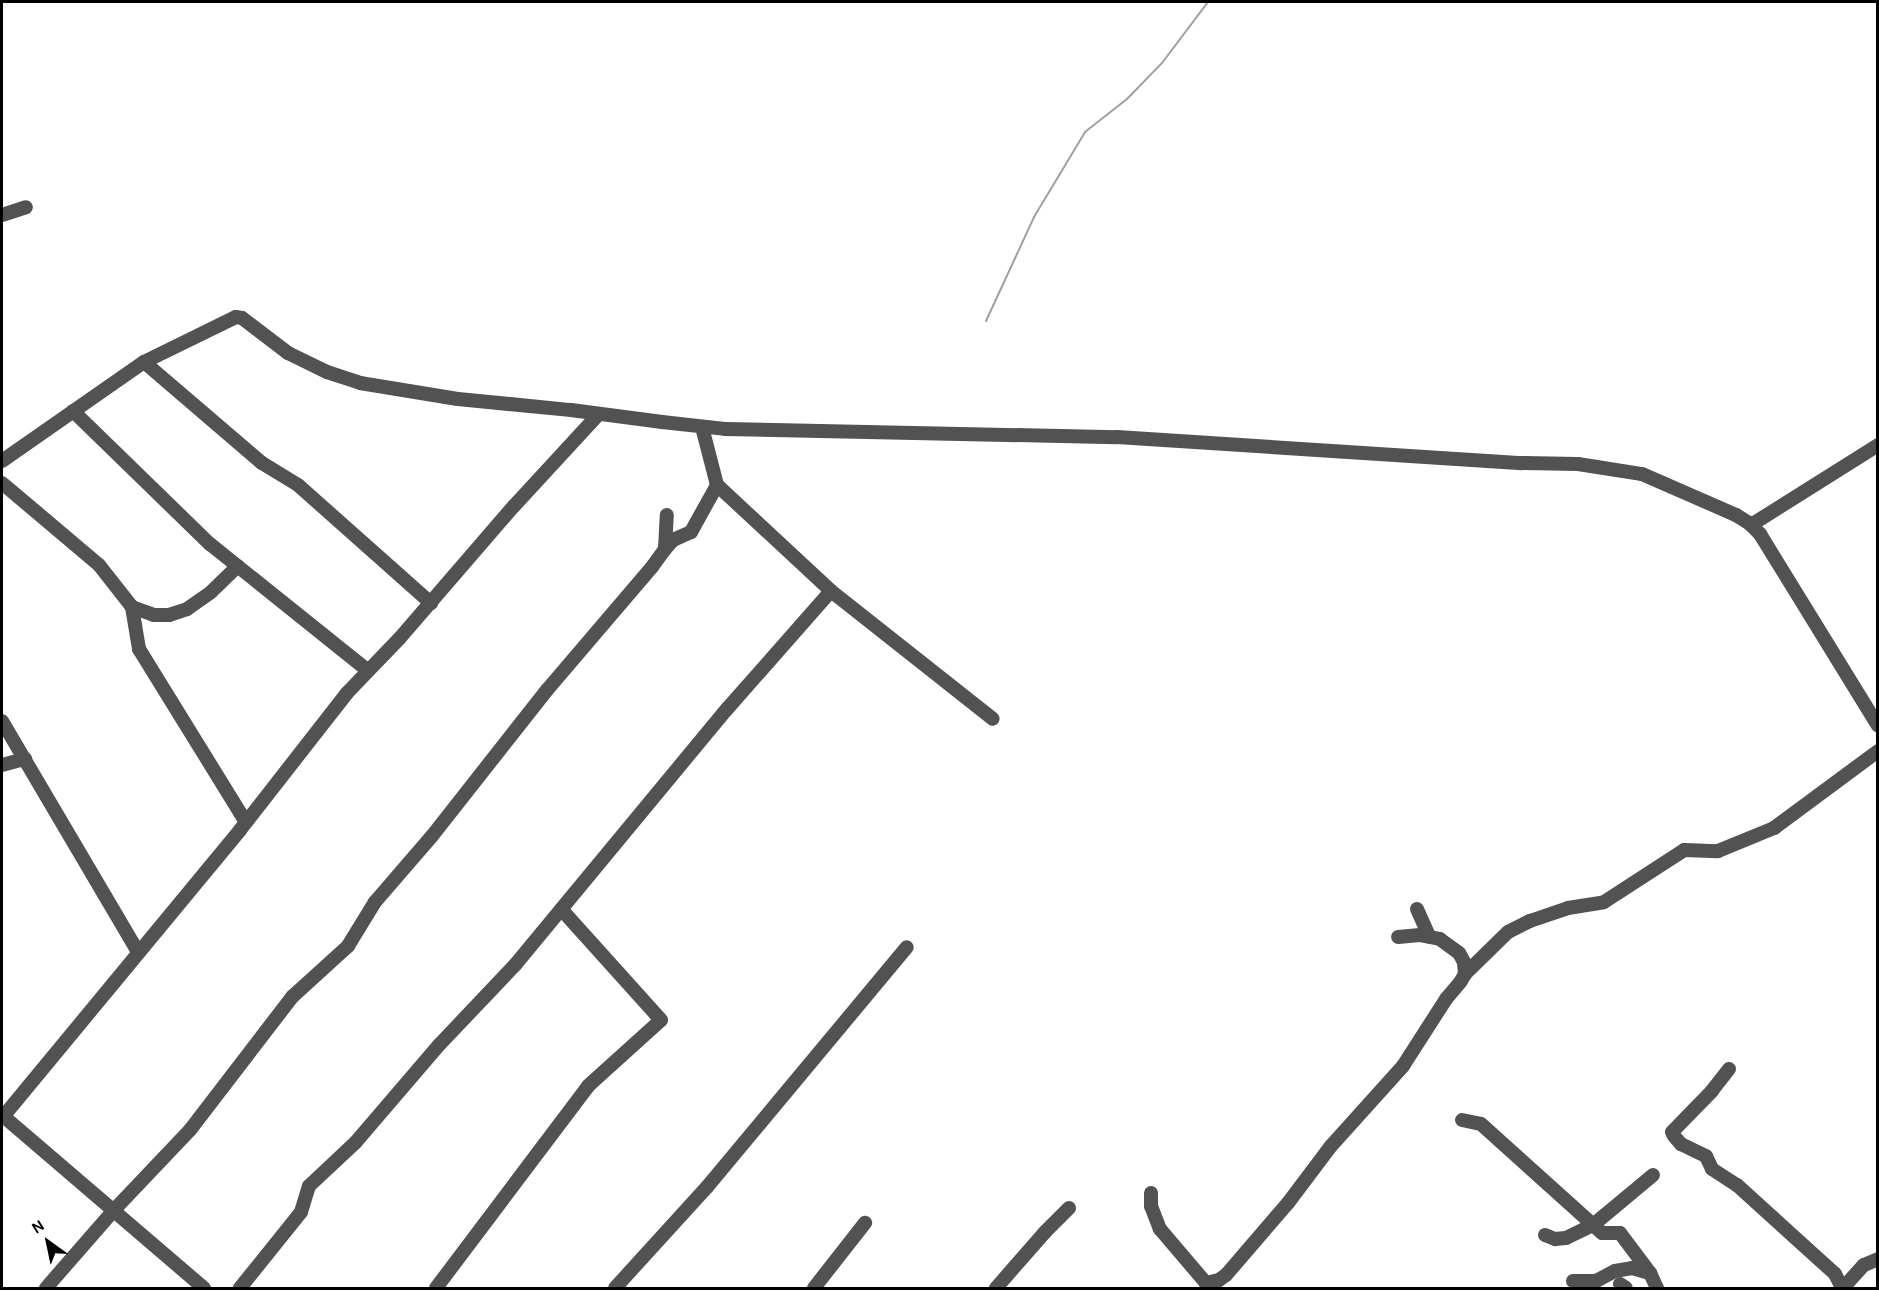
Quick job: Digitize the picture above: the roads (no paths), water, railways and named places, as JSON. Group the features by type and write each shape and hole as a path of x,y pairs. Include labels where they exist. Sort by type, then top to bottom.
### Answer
{"street":[{"path":"2,215 26,207"},
{"path":"2,461 144,362 236,317 242,318 288,353 327,372 360,383 459,399 702,427 1117,437 1522,463 1578,464 1642,474 1736,515 1751,525 1760,534 1878,726"},
{"path":"144,362 262,463 298,485 431,603"},
{"path":"73,411 210,544 367,670"},
{"path":"204,1288 2,1117 246,822 367,670 431,603 514,506 598,415"},
{"path":"702,427 717,485 831,591 993,719"},
{"path":"1751,525 1878,445"},
{"path":"2,483 99,565 132,607 139,649 246,822"},
{"path":"46,1288 114,1210 190,1130 292,997 348,946 375,902 432,836 548,690 673,540 691,532 717,485"},
{"path":"665,549 667,515"},
{"path":"132,607 154,615 170,615 178,612 211,592 238,566"},
{"path":"240,1288 301,1212 309,1186 356,1143 440,1044 515,964 728,709 831,591"},
{"path":"2,721 138,951"},
{"path":"1151,1193 1151,1206 1160,1229 1207,1286 1219,1280 1226,1275 1288,1203 1336,1140 1403,1066 1465,974 1508,932 1530,921 1568,908 1604,902 1684,850 1718,851 1774,828 1878,752"},
{"path":"2,765 25,759"},
{"path":"436,1288 588,1086 661,1020 561,909"},
{"path":"1417,909 1429,936"},
{"path":"1398,937 1429,936 1440,939 1458,953 1464,962 1465,974"},
{"path":"615,1288 707,1187 907,947"},
{"path":"1729,1069 1712,1091 1672,1132 1674,1137 1681,1144 1706,1156 1712,1169 1737,1185 1835,1274 1843,1288 1864,1265 1878,1259"},
{"path":"1462,1120 1481,1124 1602,1233 1620,1233 1650,1273 1657,1288"},
{"path":"1545,1236 1566,1238 1593,1225 1653,1176"},
{"path":"996,1288 1069,1208"},
{"path":"814,1288 865,1223"},
{"path":"1573,1281 1596,1281 1615,1271 1632,1268 1650,1273"}],"waterway":[{"path":"986,321 1034,217 1085,132 1127,99 1162,63 1208,2"}]}
